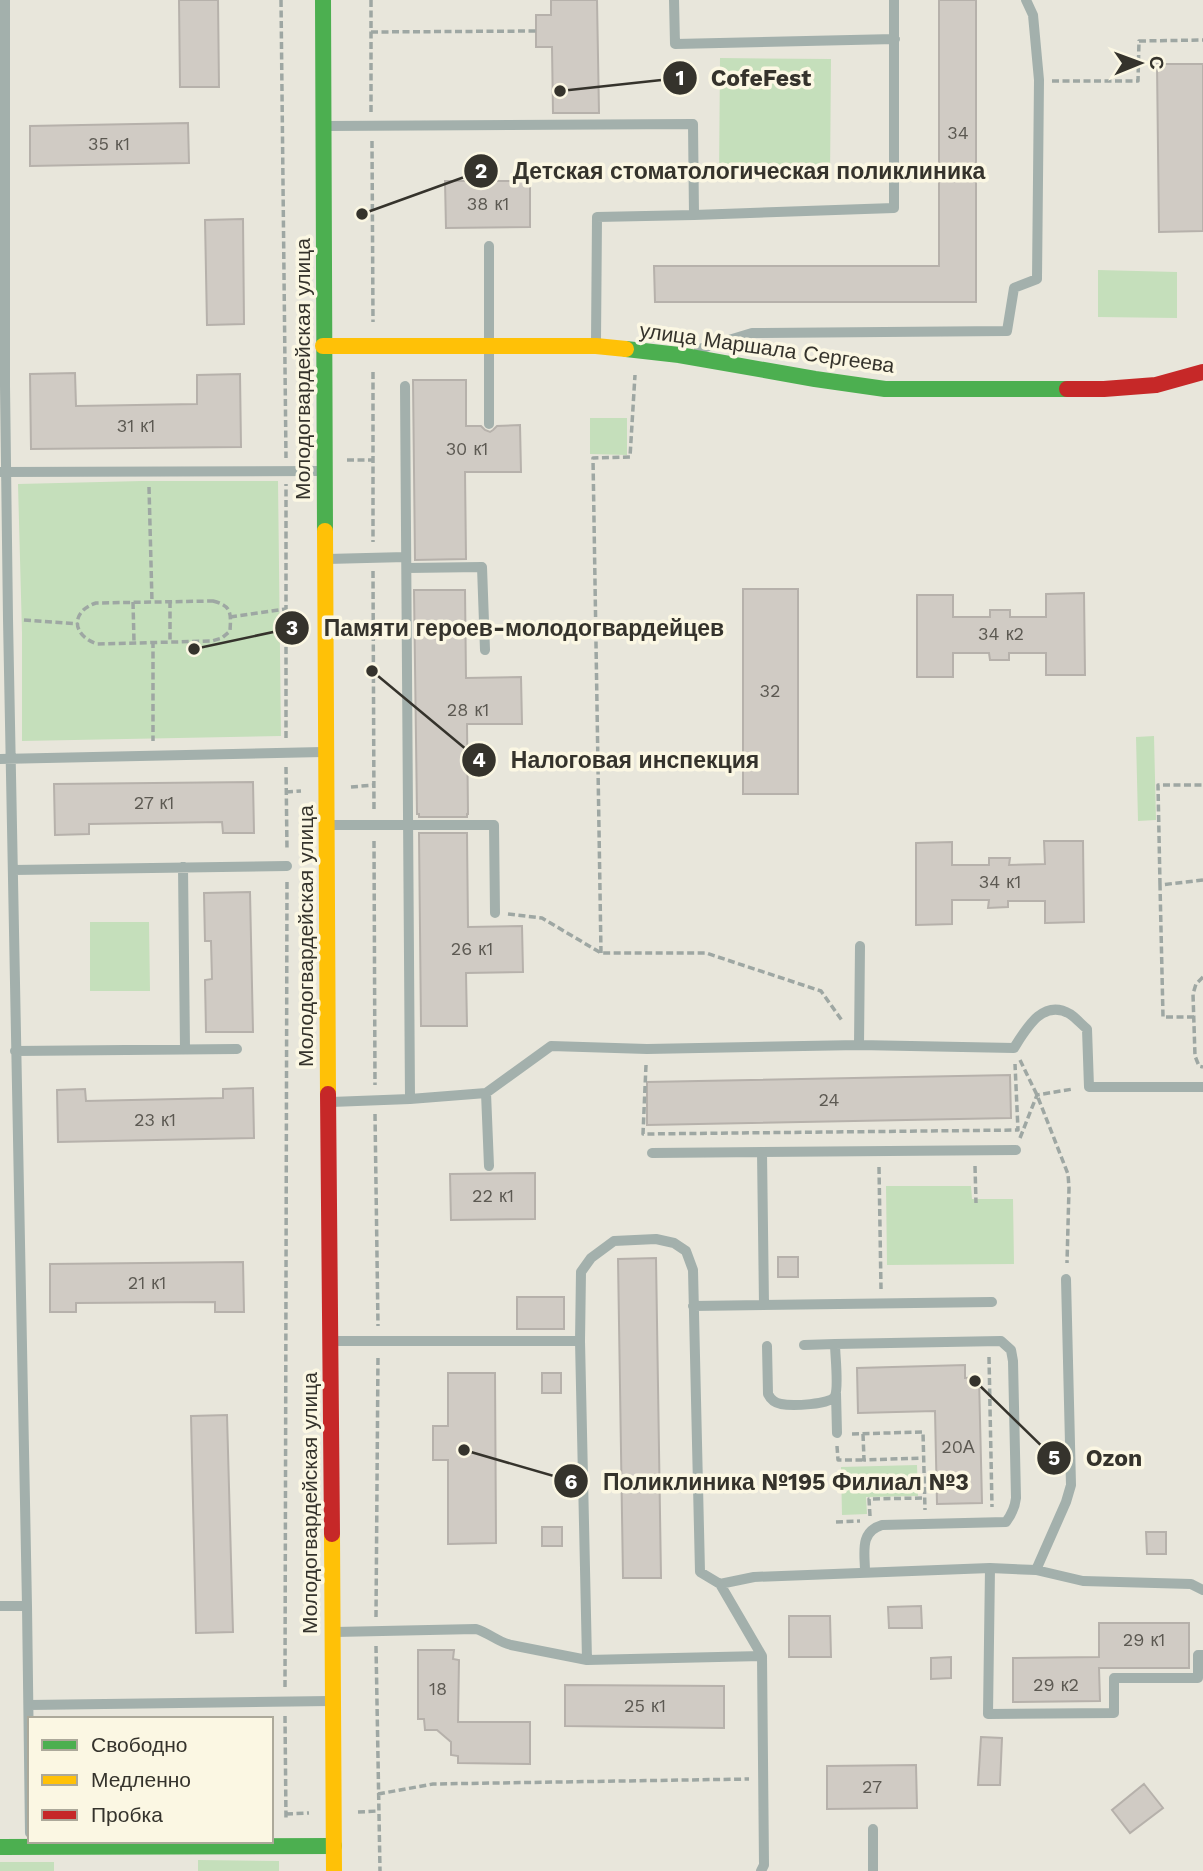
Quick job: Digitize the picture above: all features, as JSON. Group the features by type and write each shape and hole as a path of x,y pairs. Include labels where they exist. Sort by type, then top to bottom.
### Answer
{"street":[{"name":"Молодогвардейская улица","path":"323,0 334,1871"},
{"name":"улица Маршала Сергеева","path":"323,346 596,346 679,355 815,379 886,388 1104,389 1156,385 1203,372"},
{"path":"0,1847 28,1841"},
{"path":"115,1843 334,1846"}],"lane":[{"path":"5,0 2,104 3,472 8,619 5,759 13,870 29,1717"},
{"path":"674,0 676,44 895,39"},
{"path":"596,346 597,217 894,208 894,0"},
{"path":"679,355 752,333 1007,331 1014,288 1037,279 1039,80 1033,15 1026,0"},
{"path":"323,126 694,124 694,215"},
{"path":"489,246 489,424"},
{"path":"405,386 410,1099"},
{"path":"3,472 324,471"},
{"path":"325,559 482,567 485,650"},
{"path":"5,759 326,752"},
{"path":"326,825 494,825 495,913"},
{"path":"13,870 287,866"},
{"path":"183,867 185,1049"},
{"path":"859,1045 860,946"},
{"path":"328,1102 486,1093 551,1046 647,1048 859,1045 1014,1048 1030,1022 1040,1015 1058,1009 1068,1013 1087,1029 1089,1087 1203,1087"},
{"path":"15,1051 237,1049"},
{"path":"486,1093 489,1166"},
{"path":"652,1153 1016,1150"},
{"path":"762,1152 764,1305"},
{"path":"587,1660 581,1272 591,1258 614,1241 656,1239 674,1243 686,1251 693,1270 700,1572 720,1584 762,1656 764,1865 761,1871"},
{"path":"1035,1570 1071,1485 1066,1279"},
{"path":"694,1306 992,1302"},
{"path":"804,1345 1002,1340 1011,1350 1016,1498 1012,1514 1006,1521 882,1525 870,1531 864,1540 866,1572"},
{"path":"330,1341 580,1341"},
{"path":"835,1344 837,1433"},
{"path":"766,1346 768,1394 775,1402 825,1403 832,1400 836,1393"},
{"path":"989,1568 988,1714 1114,1713 1114,1678 1198,1678 1198,1655 1203,1655"},
{"path":"720,1584 754,1577 989,1568 1035,1570 1083,1581 1191,1584 1203,1590"},
{"path":"0,1606 27,1606"},
{"path":"332,1633 476,1629 511,1645 587,1660 762,1656"},
{"path":"29,1705 333,1701"},
{"path":"873,1829 873,1871"}],"path":[{"path":"281,0 287,866 285,1847"},
{"path":"371,32 536,31"},
{"path":"1039,80 1138,81 1139,41 1203,40"},
{"path":"601,953 593,458 630,457 636,350"},
{"path":"149,471 152,602"},
{"path":"170,601 170,641"},
{"path":"133,602 134,642"},
{"path":"152,602 222,603 229,610 230,631 222,638 212,640 97,644 80,633 79,615 85,607 96,603 152,602"},
{"path":"230,617 286,608"},
{"path":"8,619 78,624"},
{"path":"153,641 153,757"},
{"path":"1194,1017 1163,1017 1158,785 1203,785"},
{"path":"1160,885 1203,880"},
{"path":"495,913 542,918 601,953 706,953 821,991 859,1045"},
{"path":"1203,977 1196,984 1193,994 1195,1056 1199,1066 1203,1067"},
{"path":"647,1048 643,1134 1018,1130 1014,1048"},
{"path":"1014,1048 1037,1095 1068,1174 1066,1279"},
{"path":"1037,1095 1089,1087"},
{"path":"1016,1150 1037,1095"},
{"path":"975,1150 976,1203"},
{"path":"879,1151 881,1304"},
{"path":"989,1354 993,1516"},
{"path":"852,1434 923,1432 925,1524"},
{"path":"837,1433 838,1460 923,1458"},
{"path":"863,1434 863,1460"},
{"path":"836,1522 870,1521 869,1499 924,1498"},
{"path":"376,1632 380,1871"},
{"path":"378,1794 433,1784 763,1779"}],"green space":[{"path":"720,58 831,59 830,179 719,179"},
{"path":"1098,270 1177,272 1177,318 1098,317"},
{"path":"590,418 627,418 627,455 590,454"},
{"path":"278,481 281,736 22,741 18,484"},
{"path":"1154,736 1156,820 1138,821 1136,737"},
{"path":"90,922 149,922 150,991 90,991"},
{"path":"886,1186 971,1186 972,1199 1013,1199 1014,1264 887,1265"},
{"path":"917,1465 918,1496 866,1497 867,1514 842,1515 841,1467"},
{"path":"198,1860 279,1861 279,1871 198,1871"},
{"path":"0,1862 54,1862 54,1871 0,1871"}],"building":[{"path":"179,0 218,0 219,87 180,87"},
{"path":"551,0 597,0 599,113 553,113 552,47 536,47 536,15 551,15"},
{"path":"939,0 976,0 976,302 655,302 654,266 939,266"},
{"path":"1157,64 1203,64 1203,231 1159,232"},
{"path":"188,123 189,163 30,166 30,126"},
{"path":"445,181 530,181 530,227 446,228"},
{"path":"243,219 244,324 207,325 205,220"},
{"path":"75,373 76,406 197,404 197,375 240,374 241,447 31,449 30,374"},
{"path":"413,380 466,380 466,426 481,426 490,432 497,426 520,425 521,472 465,472 466,559 415,560"},
{"path":"743,589 798,589 798,794 743,794"},
{"path":"414,590 465,590 466,678 521,677 522,724 467,724 467,817 419,817 417,814"},
{"path":"1084,593 1085,675 1046,675 1046,653 1009,653 1009,660 990,660 989,653 953,653 953,677 917,677 917,595 953,595 953,617 990,617 990,610 1010,610 1010,617 1046,617 1046,594"},
{"path":"253,782 254,833 223,833 222,822 89,824 89,834 55,835 54,784"},
{"path":"419,833 467,833 468,927 522,926 523,972 466,973 467,1026 421,1026"},
{"path":"1044,841 1083,841 1084,922 1045,923 1045,901 1008,901 1008,907 988,908 989,900 952,900 952,924 916,925 916,843 952,842 952,865 989,865 989,858 1010,858 1009,865 1045,864"},
{"path":"250,892 253,1032 206,1032 205,980 212,979 211,941 205,941 204,893"},
{"path":"1010,1075 1011,1118 647,1125 647,1082"},
{"path":"253,1088 254,1138 58,1142 57,1090 85,1089 86,1101 223,1098 223,1089"},
{"path":"535,1173 535,1219 451,1220 450,1174"},
{"path":"778,1257 798,1257 798,1277 778,1277"},
{"path":"656,1258 661,1578 623,1578 618,1259"},
{"path":"243,1262 244,1312 215,1312 215,1302 76,1303 76,1312 50,1312 50,1264"},
{"path":"517,1297 564,1297 564,1329 517,1329"},
{"path":"965,1365 965,1378 979,1377 982,1503 937,1504 935,1411 858,1413 857,1368"},
{"path":"448,1373 495,1373 496,1543 448,1544 448,1460 433,1460 433,1426 448,1426"},
{"path":"542,1373 561,1373 561,1393 542,1393"},
{"path":"227,1415 233,1632 196,1633 191,1416"},
{"path":"542,1527 562,1527 562,1546 542,1546"},
{"path":"1146,1532 1166,1532 1166,1554 1147,1554"},
{"path":"921,1606 922,1628 889,1628 888,1607"},
{"path":"789,1616 830,1616 831,1657 789,1657"},
{"path":"1099,1623 1189,1623 1189,1668 1099,1668 1100,1701 1013,1702 1013,1658 1099,1657"},
{"path":"418,1650 454,1650 453,1659 459,1660 458,1722 530,1722 530,1764 458,1763 458,1756 451,1755 451,1742 437,1730 425,1730 424,1719 418,1719"},
{"path":"951,1657 951,1678 931,1679 931,1658"},
{"path":"565,1685 724,1686 724,1728 565,1726"},
{"path":"981,1737 1002,1738 1000,1785 978,1785"},
{"path":"916,1765 917,1808 827,1809 827,1766"},
{"path":"1144,1784 1163,1808 1130,1833 1112,1810"}],"traffic: fast":[{"path":"323,0 325,531"},
{"path":"626,349 679,355 885,389 1067,389"},
{"path":"0,1847 334,1846"}],"traffic: slow":[{"path":"323,346 596,346 626,349"},
{"path":"325,531 328,1094"},
{"path":"332,1534 334,1871"}],"traffic: jam":[{"path":"1067,389 1156,385 1203,372"},
{"path":"328,1094 332,1534"}],"place":[{"name":"CofeFest","path":"560,91"},
{"name":"Детская стоматологическая поликлиника","path":"362,214"},
{"name":"Памяти героев-молодогвардейцев","path":"194,649"},
{"name":"Налоговая инспекция","path":"372,671"},
{"name":"Ozon","path":"975,1381"},
{"name":"Поликлиника №195 Филиал №3","path":"464,1450"}]}
